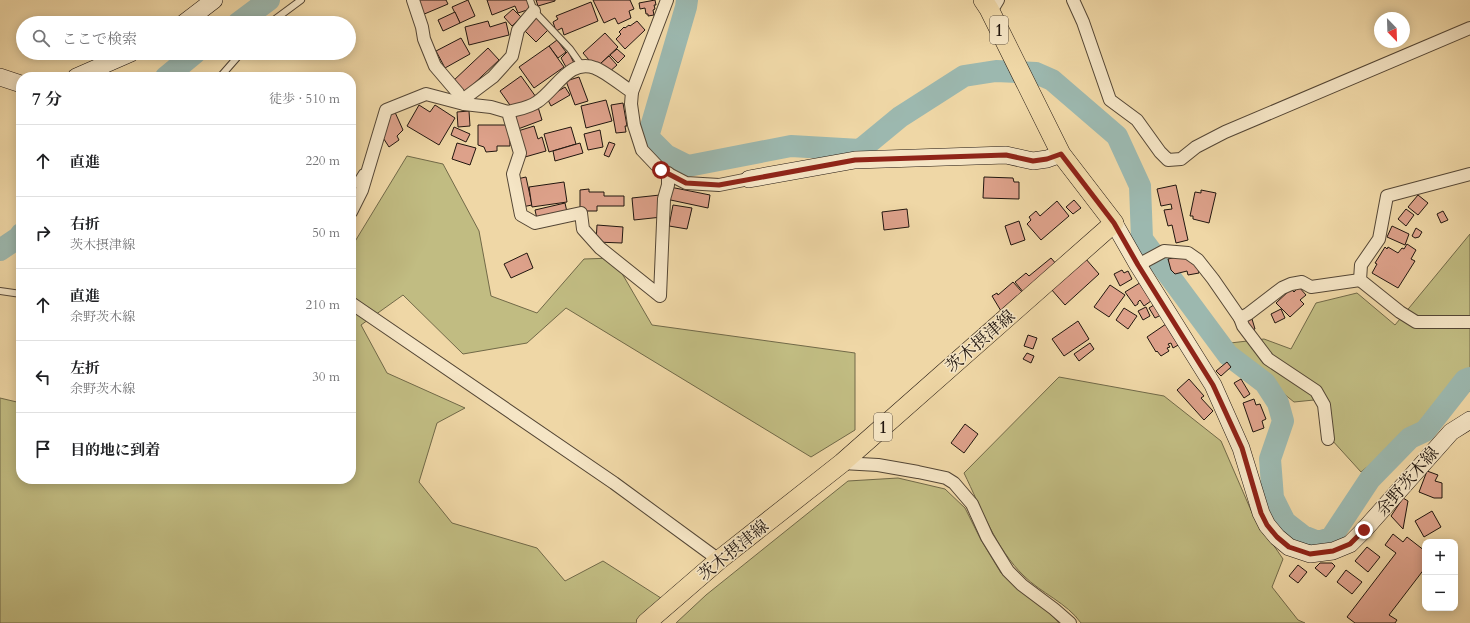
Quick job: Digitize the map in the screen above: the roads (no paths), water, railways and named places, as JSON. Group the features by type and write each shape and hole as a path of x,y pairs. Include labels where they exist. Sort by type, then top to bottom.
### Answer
{"main road":[{"path":"193,16 214,0"},
{"name":"1","path":"990,3 1014,60 1061,154 1114,223"},
{"path":"87,72 115,60"},
{"path":"0,78 16,83"},
{"path":"748,179 855,160 1006,155 1033,161 1047,159 1061,154"},
{"name":"余野茨木線","path":"1114,223 1138,265 1213,385 1242,448 1261,513 1267,525 1277,537 1289,547 1310,554 1333,551 1350,544 1451,432 1470,420"},
{"name":"茨木摂津線","path":"646,623 719,560 842,463 1114,223"}],"street":[{"path":"413,0 422,27 424,39 435,66 458,93 463,103"},
{"path":"667,0 632,92 631,104 634,125 642,150 661,170 686,183 719,185 748,179"},
{"path":"1073,0 1083,22 1110,100 1137,120 1160,152 1168,160 1181,159 1196,147 1225,132 1470,28"},
{"path":"463,103 493,77 512,56 518,30 532,5"},
{"path":"356,202 362,190 386,110 426,94 463,103 491,107 508,112 530,106 538,102 572,69 582,66 596,68 632,92"},
{"path":"508,112 520,153 513,174 521,215 535,223 581,213 583,229 600,248 660,296 664,199 668,185 668,173"},
{"path":"1360,280 1361,265 1379,239 1387,196 1470,174"},
{"path":"1138,265 1164,251 1188,253 1198,260 1213,278 1244,326 1268,359 1316,391 1324,405 1328,439"},
{"path":"1240,318 1248,314 1282,288 1291,284 1302,282 1311,287 1360,280 1400,312 1416,322 1470,322"},
{"path":"356,306 614,483 719,560"},
{"path":"842,463 878,465 946,478 954,483 972,504 987,537 1008,571 1022,585 1070,623"}],"lane":[{"path":"279,16 301,0"},
{"path":"532,5 570,49 582,66"},
{"path":"224,72 235,60"},
{"path":"356,183 372,158"},
{"path":"0,291 16,293"}],"waterway":[{"path":"247,16 269,0"},
{"path":"687,0 648,137 666,155 688,166 791,146 860,150 900,117 964,76 996,71 1036,73 1052,80 1117,136 1140,186 1142,239 1228,355 1265,383 1278,403 1283,421 1270,459 1273,498 1285,522 1303,536 1318,542 1331,538 1370,479 1410,438 1425,431 1465,380 1470,378"},
{"path":"172,72 187,60"},
{"path":"0,250 16,239"}]}
